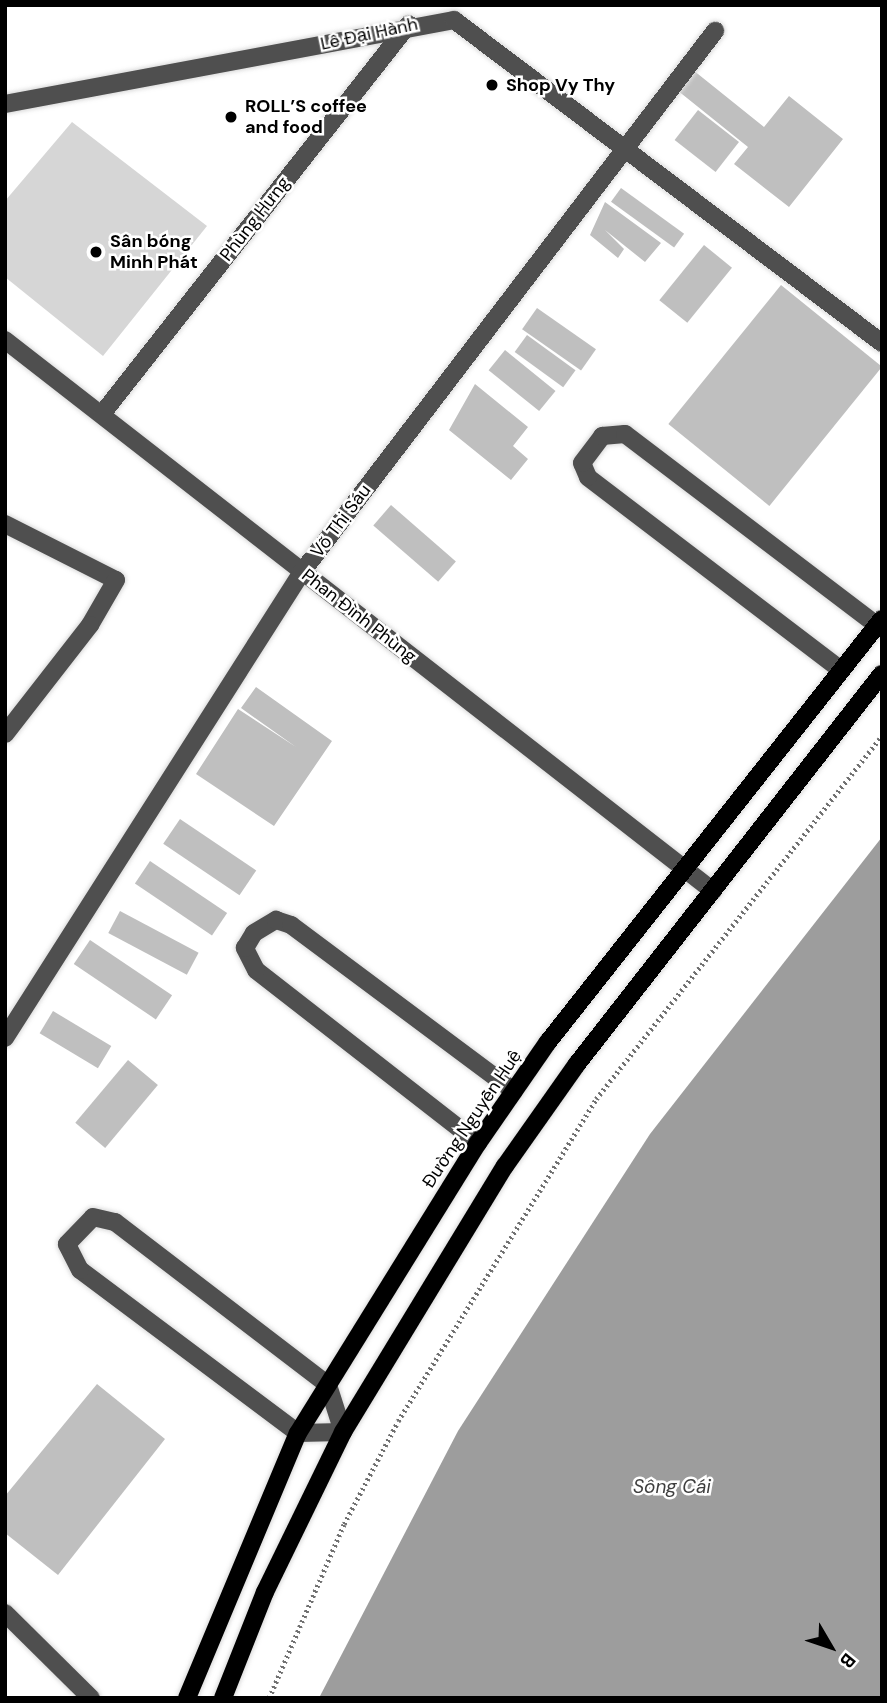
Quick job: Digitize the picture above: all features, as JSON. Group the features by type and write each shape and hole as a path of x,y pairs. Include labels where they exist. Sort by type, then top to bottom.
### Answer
{"main road":[{"name":"Đường Nguyễn Huệ","path":"187,1698 298,1433 478,1143 514,1091 685,869 880,622"},
{"path":"223,1698 265,1592 343,1432 505,1166 713,891 882,674"}],"street":[{"name":"Lê Đại Hành","path":"5,104 409,24 438,13 465,27 882,343"},
{"name":"Phùng Hưng","path":"102,414 409,24"},
{"name":"Võ Thị Sáu","path":"5,1038 302,572 715,31"},
{"name":"Phan Đình Phùng","path":"5,340 713,891"},
{"path":"841,670 589,477 582,463 602,436 625,434 880,622"},
{"path":"5,524 116,580 90,625 5,734"},
{"path":"478,1143 256,970 245,948 254,933 276,920 291,925 514,1091"},
{"path":"93,1217 115,1222 328,1385 343,1432 298,1433 80,1270 69,1253 71,1234 93,1217"},
{"path":"5,1614 91,1698"}],"path":[{"path":"269,1698 344,1524 398,1421 589,1110 882,734"}],"shaded area":[{"name":"Sân bóng Minh Phát","path":"72,122 207,226 103,356 5,277 5,201"}],"water":[{"name":"Sông Cái","path":"882,837 882,1698 319,1698 458,1431 650,1134"}],"building":[{"path":"693,70 764,127 789,96 843,139 789,207 734,164 748,147 677,90"},
{"path":"698,110 739,142 716,172 675,140"},
{"path":"621,188 684,234 674,248 611,202"},
{"path":"605,202 661,243 645,262 605,230 624,249 618,258 590,235"},
{"path":"704,245 732,268 687,323 659,300"},
{"path":"781,285 882,367 769,506 668,424"},
{"path":"537,308 596,349 581,371 522,329"},
{"path":"527,335 576,370 563,387 515,352"},
{"path":"505,350 556,391 539,411 489,370"},
{"path":"475,384 528,427 513,446 528,459 511,480 449,430"},
{"path":"391,505 456,561 438,582 373,525"},
{"path":"256,687 332,741 274,826 196,774 238,709 296,747 241,708"},
{"path":"180,819 256,870 239,895 163,844"},
{"path":"150,861 227,913 212,935 135,883"},
{"path":"120,911 199,953 187,975 108,933"},
{"path":"90,940 172,995 156,1019 74,964"},
{"path":"53,1011 111,1046 98,1068 40,1033"},
{"path":"128,1060 158,1085 105,1148 75,1123"},
{"path":"97,1384 165,1439 58,1575 5,1533 5,1496"}],"place":[{"name":"Shop Vy Thy","path":"492,85"},
{"name":"ROLL’S coffee and food","path":"231,117"},
{"name":"Sân bóng Minh Phát","path":"96,252"}]}
